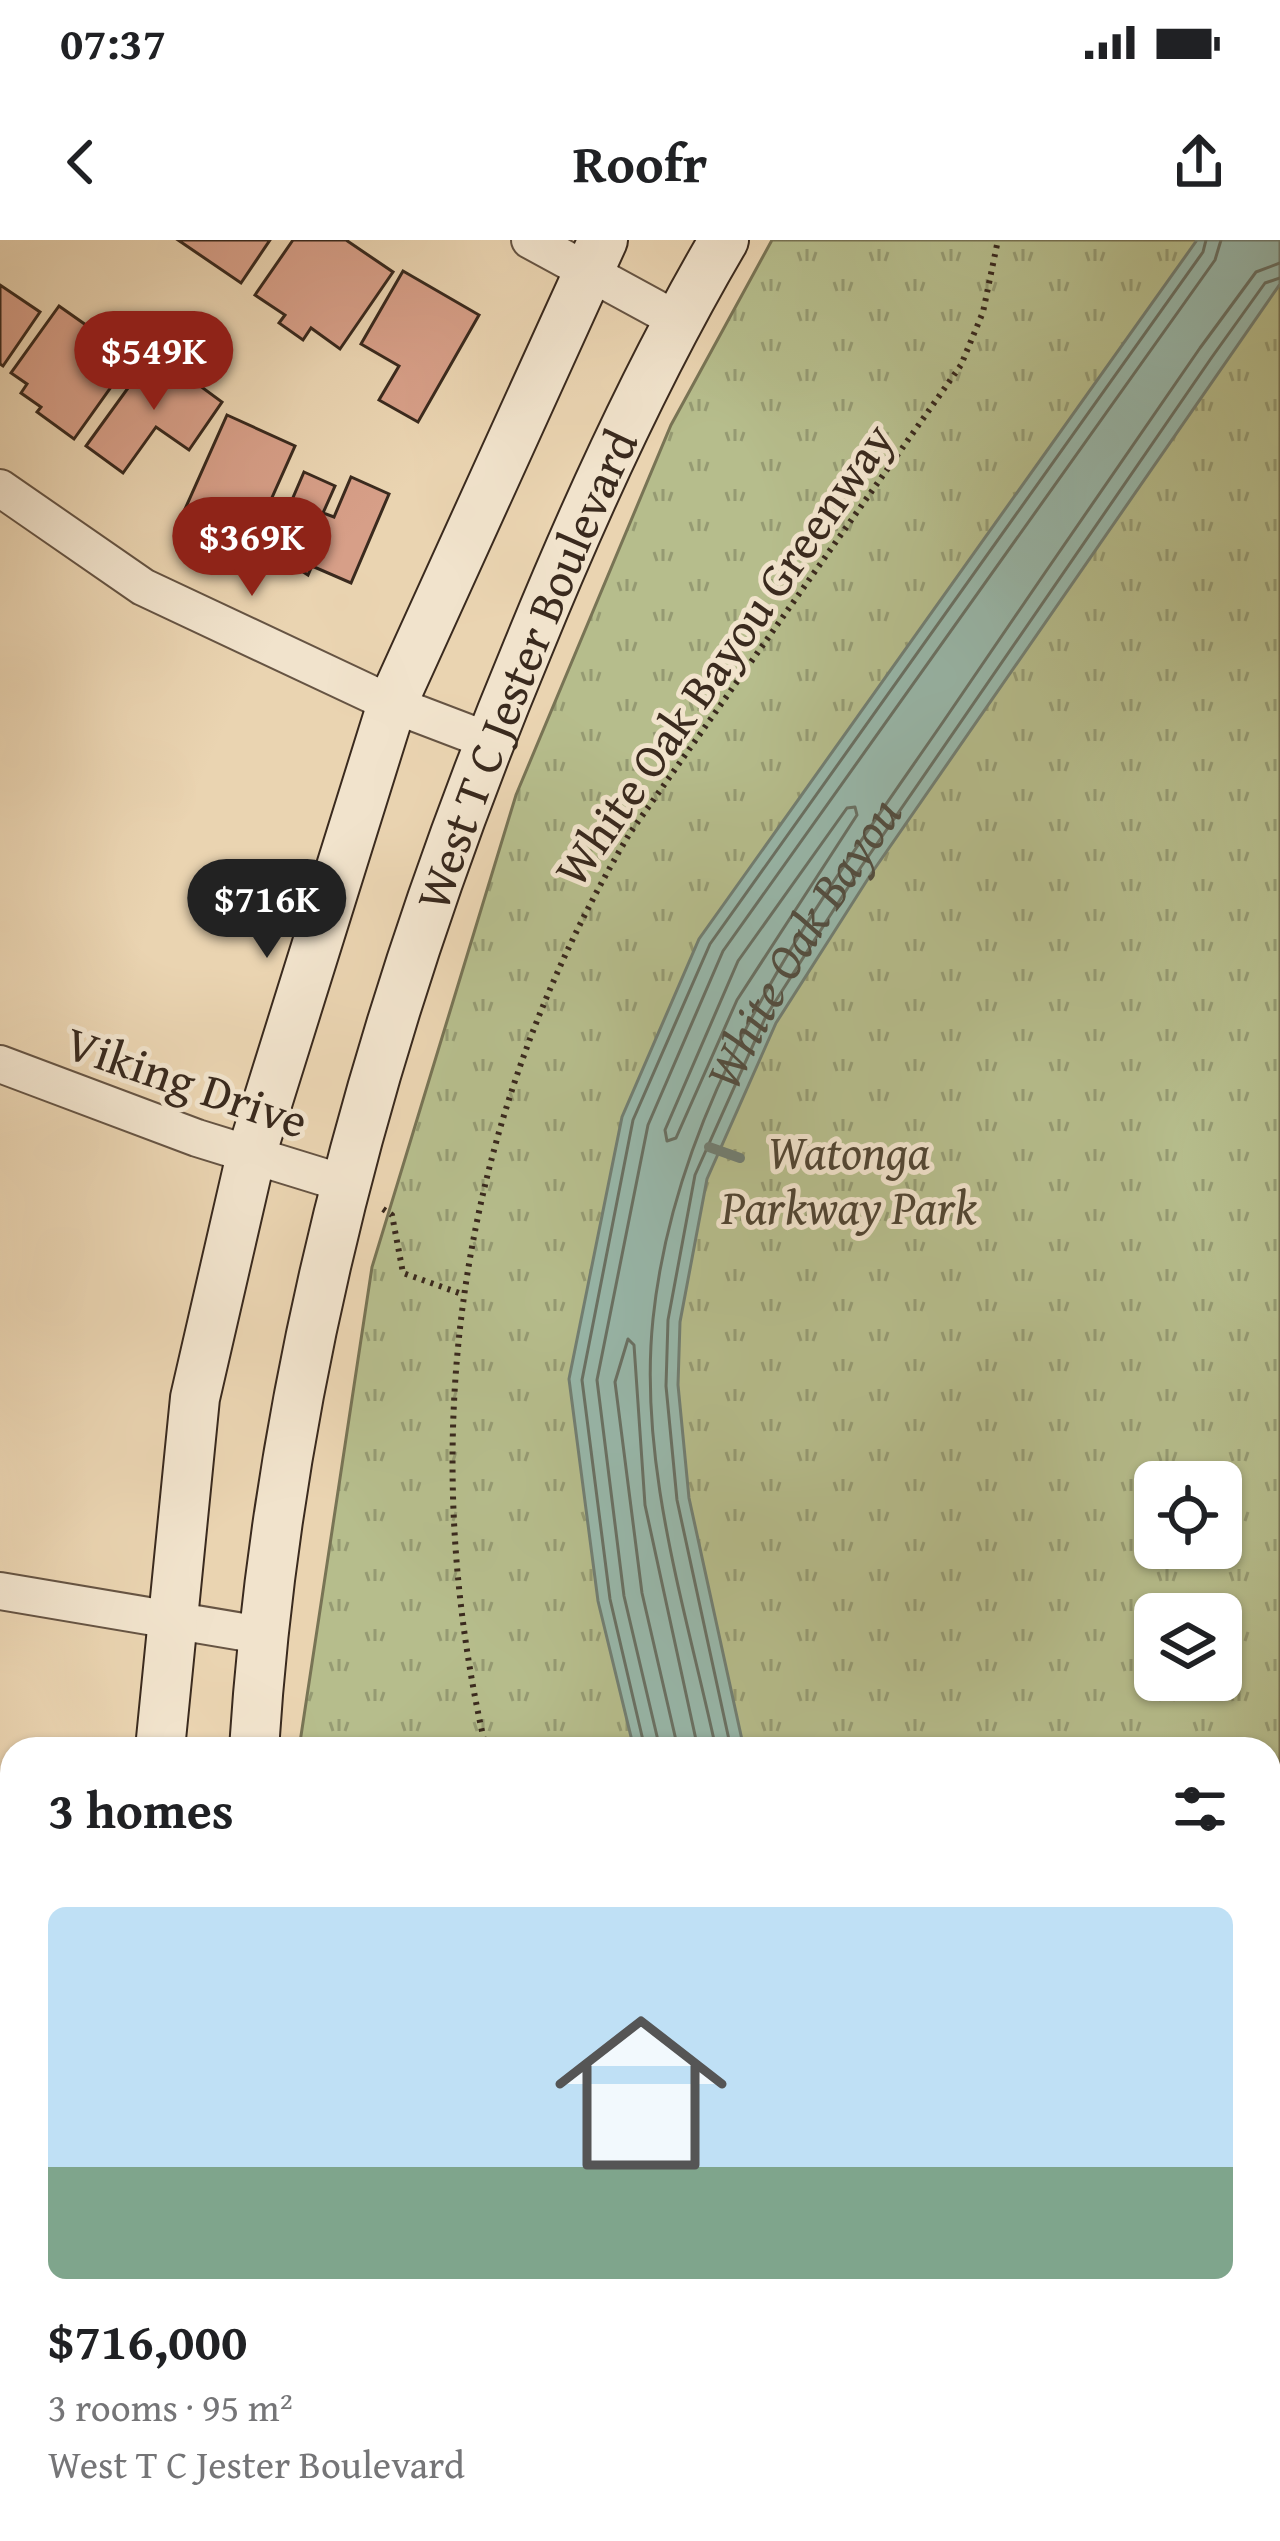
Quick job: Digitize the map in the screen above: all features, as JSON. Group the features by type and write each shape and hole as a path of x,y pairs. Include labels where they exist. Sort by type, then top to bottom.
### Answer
{"main road":[{"name":"West T C Jester Boulevard","path":"255,1737 261,1634 298,1413 357,1196 399,996 489,741 569,546 677,320 724,240"},
{"name":"West T C Jester Boulevard","path":"161,1737 195,1398 250,1156 392,704 595,254"}],"street":[{"path":"530,240 595,254 677,320"},
{"path":"0,488 143,587 392,704 489,741"},
{"name":"Viking Drive","path":"0,1064 357,1196"},
{"path":"0,1591 170,1623 261,1634"}],"path":[{"name":"White Oak Bayou Greenway","path":"484,1737 453,1566 453,1387 465,1261 501,1126 556,972 596,889 630,833 962,365 983,312 998,240"},
{"path":"357,1196 392,1215 403,1273 462,1294"}],"green space":[{"name":"Watonga Parkway Park","path":"772,240 1280,240 1280,1737 301,1737 372,1267 516,795 671,425"}],"water":[{"name":"White Oak Bayou","path":"1197,240 1280,240 1280,284 871,874 776,1023 707,1179 680,1322 678,1385 689,1498 741,1737 631,1737 598,1601 569,1379 622,1117 699,939"}],"building":[{"path":"178,240 270,240 241,283"},
{"path":"293,240 346,240 393,272 340,349 311,328 303,340 279,323 285,315 255,295"},
{"path":"403,271 479,315 418,422 379,400 399,366 361,344"},
{"path":"0,285 40,312 3,366 0,364"},
{"path":"59,306 103,337 83,367 111,387 74,439 37,412 41,407 21,393 27,384 11,373"},
{"path":"154,352 222,402 189,450 156,427 123,473 86,446"},
{"path":"227,415 295,446 249,549 181,518"},
{"path":"304,472 335,486 323,513 334,517 351,477 389,494 351,583 312,566 308,575 270,551"}],"waterway":[{"path":"709,1147 740,1158"}]}
